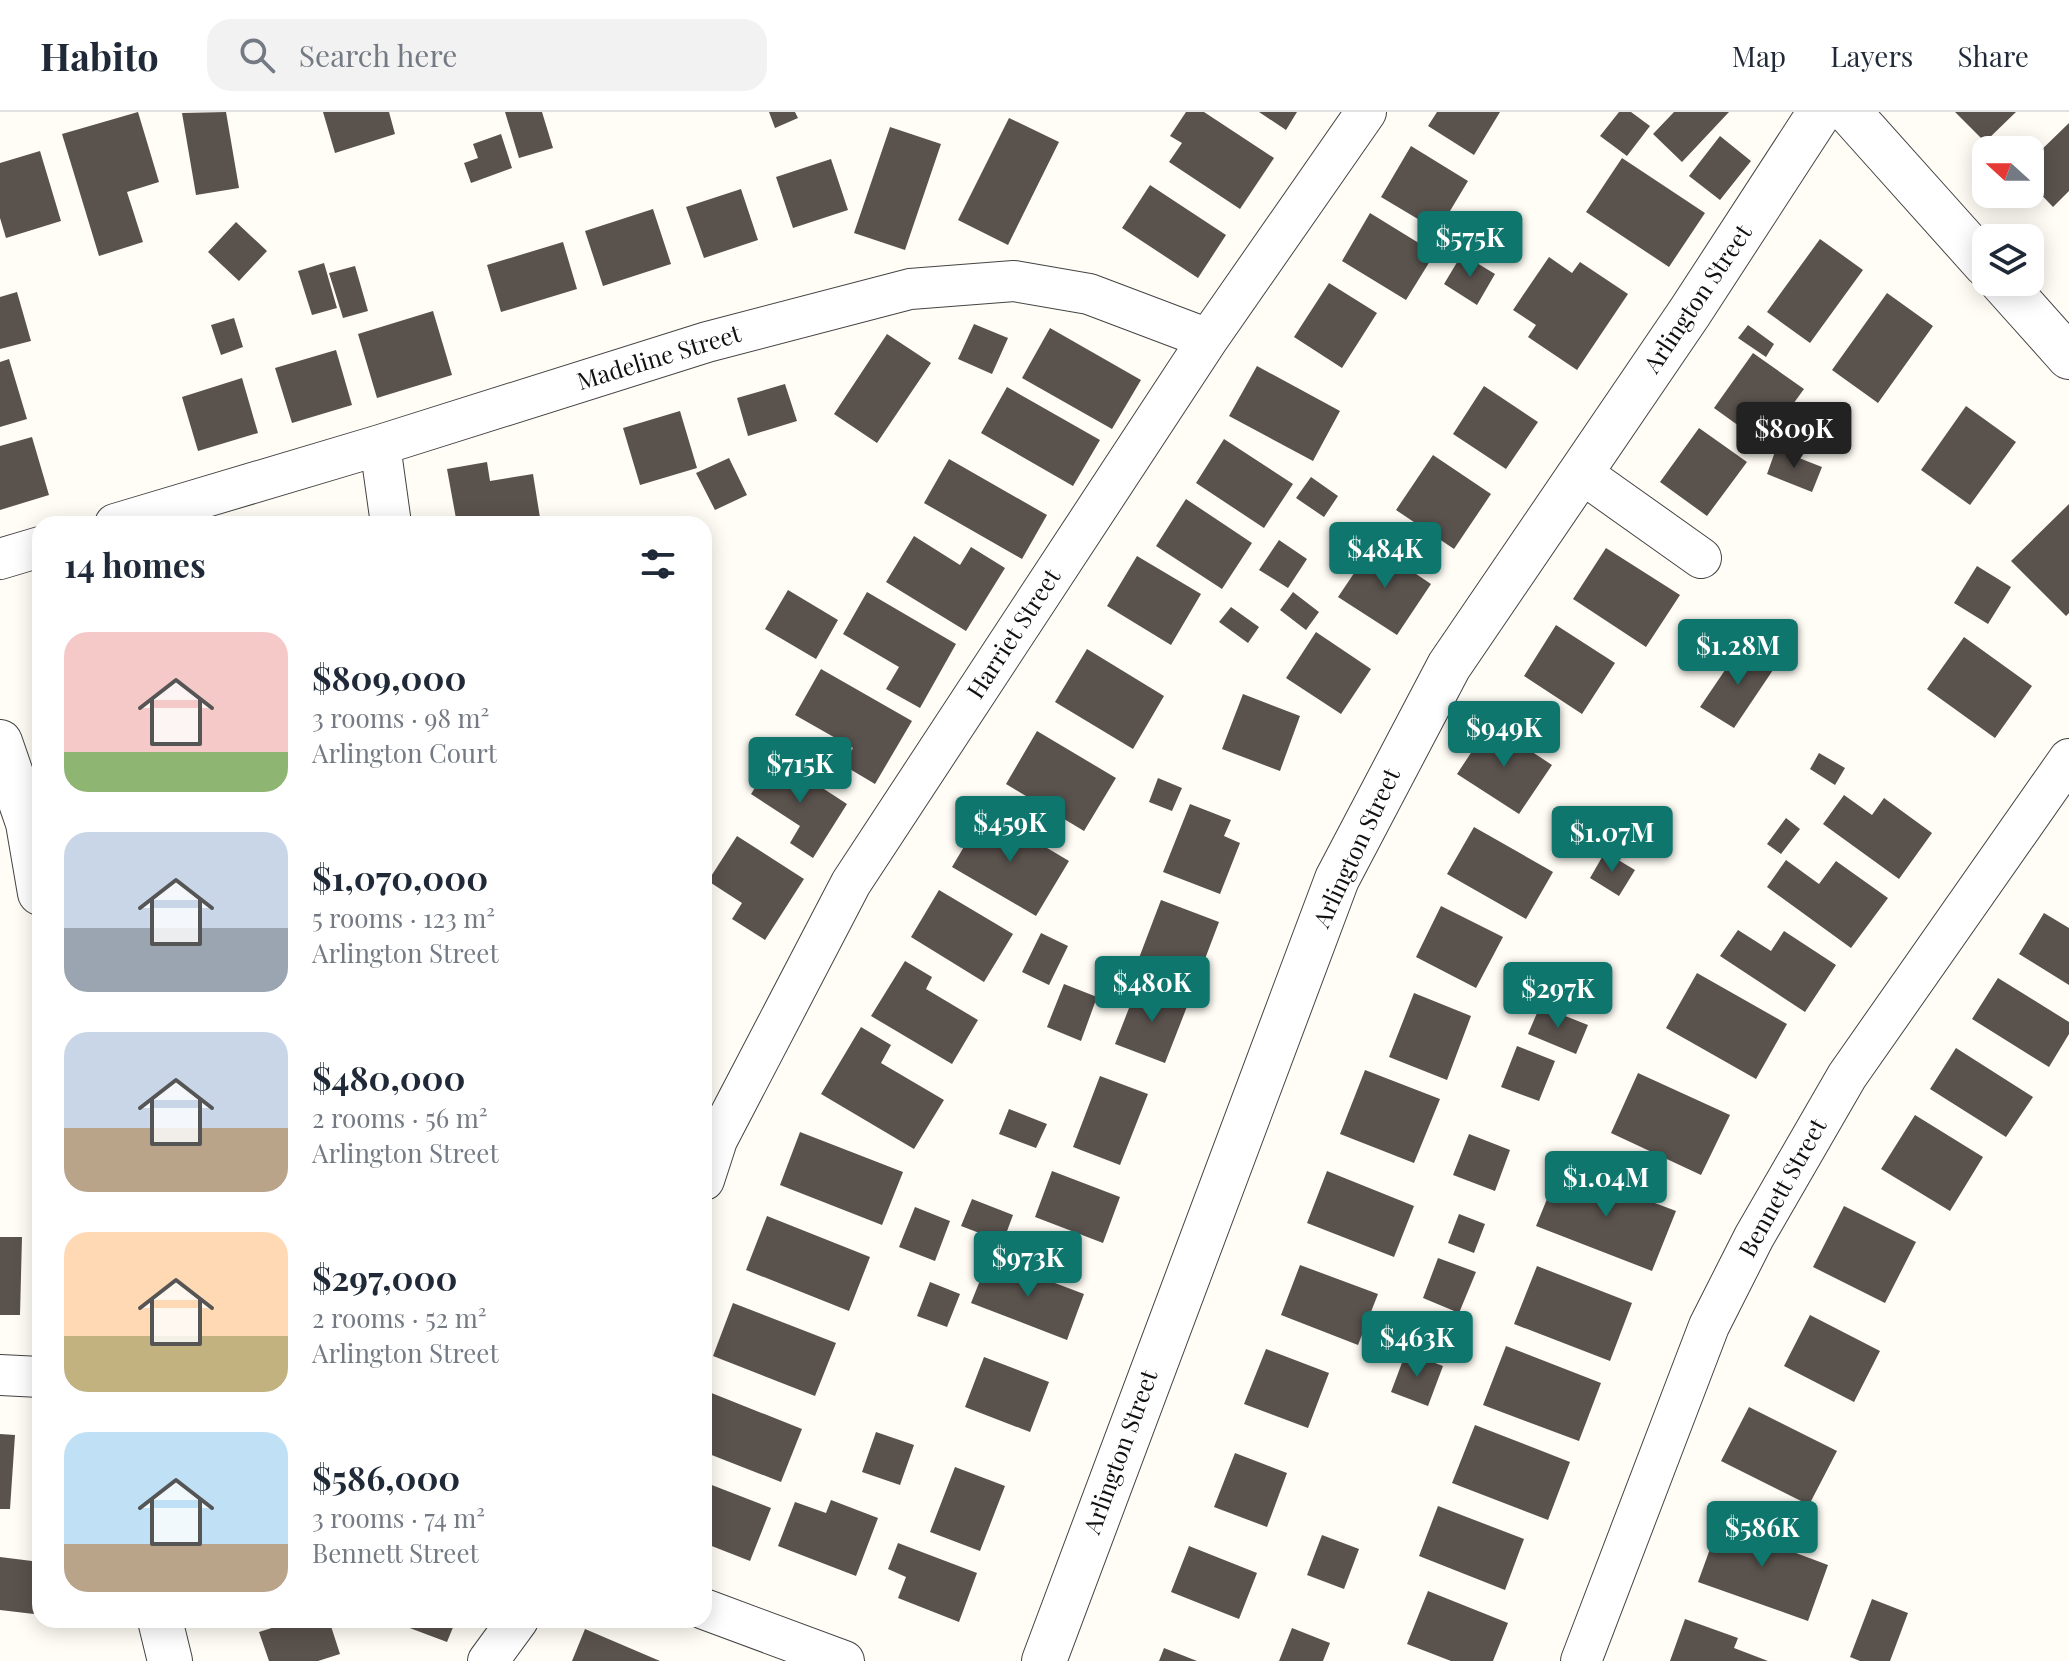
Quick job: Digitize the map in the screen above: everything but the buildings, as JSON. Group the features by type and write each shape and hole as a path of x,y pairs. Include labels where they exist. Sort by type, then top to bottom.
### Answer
{"street":[{"name":"Harriet Street","path":"712,1134 851,883 1208,339 1366,112"},
{"name":"Arlington Street","path":"1044,1661 1337,879 1449,666 1690,312 1820,112"},
{"path":"1849,112 1972,249"},
{"name":"Madeline Street","path":"142,516 707,342 910,289 1014,281 1089,294 1208,339"},
{"path":"2015,296 2069,357"},
{"path":"380,445 390,516"},
{"path":"1580,472 1701,558"},
{"path":"0,559 32,549"},
{"path":"0,742 28,823 32,846"},
{"name":"Bennett Street","path":"1581,1661 1709,1326 1754,1237 1847,1076 2069,759"},
{"path":"0,1375 32,1377"},
{"path":"712,1612 844,1661"},
{"path":"162,1628 170,1661"},
{"path":"488,1661 512,1628"}]}
